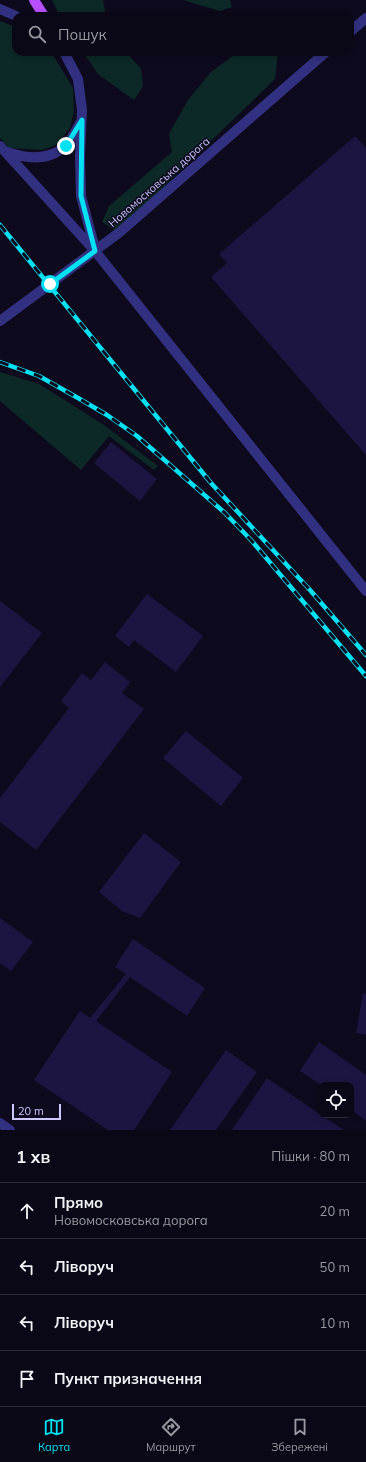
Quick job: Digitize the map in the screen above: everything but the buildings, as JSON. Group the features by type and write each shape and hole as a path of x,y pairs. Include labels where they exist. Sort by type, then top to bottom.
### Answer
{"main road":[{"path":"34,0 42,12"}],"street":[{"path":"0,9 12,14"},
{"path":"354,28 366,18"},
{"path":"66,56 78,78 82,110 81,196 95,251"},
{"name":"Новомосковська дорога","path":"0,321 120,232 321,56"},
{"path":"3,149 19,157 31,158 41,158 55,153 66,146 82,120"},
{"path":"3,149 95,251 366,591"},
{"path":"0,1123 10,1130"}],"green space":[{"path":"52,0 103,0 105,12 58,12"},
{"path":"183,0 230,0 232,7 220,11"},
{"path":"0,21 12,26 12,56 53,56 73,88 74,111 70,128 56,145 42,150 9,148 0,138"},
{"path":"86,56 130,56 141,69 143,86 134,100 98,74"},
{"path":"233,56 278,56 275,79 117,232 102,222 109,206 172,152 169,134 188,100 211,72"},
{"path":"0,372 39,384 104,425 158,466 154,470 109,436 81,470 0,401"}],"railway":[{"path":"0,225 211,483 310,590 366,655"},
{"path":"0,362 39,376 107,415 137,436 225,513 251,540 366,676"}],"route":[{"path":"50,284 95,251 81,196 80,156 82,120 66,146"}]}
